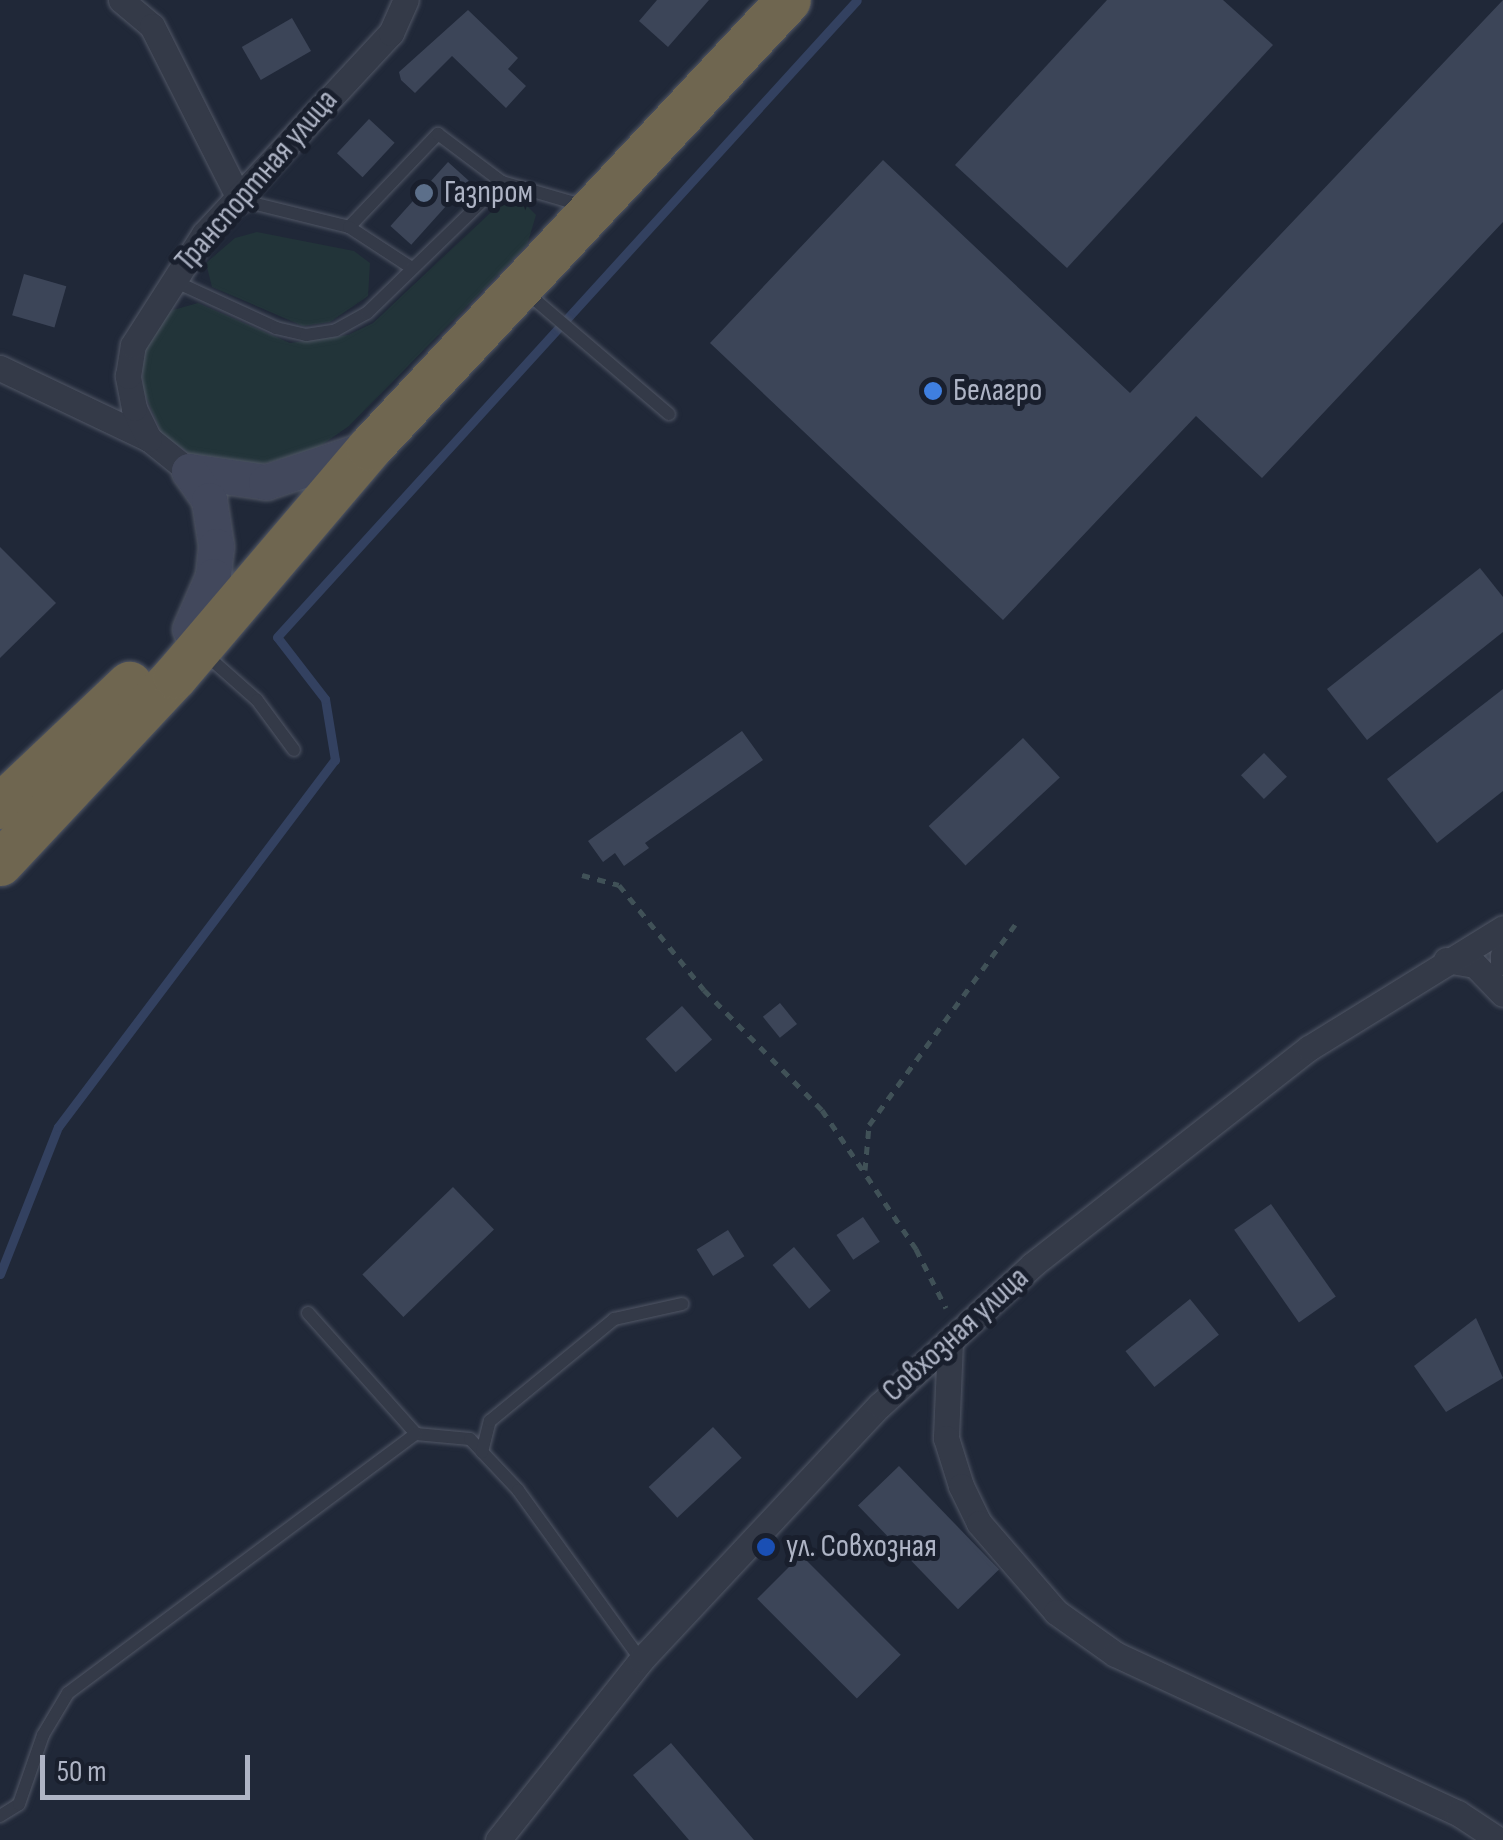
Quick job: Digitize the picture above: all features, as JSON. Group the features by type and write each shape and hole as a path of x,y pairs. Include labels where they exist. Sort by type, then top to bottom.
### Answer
{"highway":[{"path":"0,862 194,638 788,0"},
{"path":"0,806 194,638"}],"street":[{"path":"121,0 152,26 240,200"},
{"name":"Транспортная улица","path":"149,439 128,376 133,345 171,280 391,34 406,0"},
{"path":"0,368 149,439 189,471 208,500 216,546 213,576 194,638"},
{"path":"189,471 266,482 369,448"},
{"name":"Совхозная улица","path":"498,1840 640,1660 880,1405 1032,1265 1309,1048 1503,928"},
{"path":"1446,960 1475,965 1503,994"},
{"path":"950,1340 946,1438 961,1486 979,1523 1056,1612 1115,1654 1458,1813 1500,1840"}],"lane":[{"path":"350,227 438,134 502,182 593,208"},
{"path":"171,280 306,336 367,314 502,182"},
{"path":"240,200 350,227 412,268"},
{"path":"520,287 669,414"},
{"path":"194,638 257,700 294,750"},
{"path":"482,1452 490,1422 614,1319 682,1304"},
{"path":"308,1313 416,1434"},
{"path":"0,1816 19,1804 43,1735 68,1692 416,1434 470,1438 518,1490 640,1660"}],"path":[{"path":"582,875 618,885 704,990 822,1110 945,1302 950,1340"},
{"path":"864,1172 869,1125 1015,925"}],"shaded area":[{"path":"506,198 519,198 536,215 527,245 349,426 313,451 238,470 204,464 162,434 143,390 142,356 159,314 198,303 290,343 348,335 373,323"},
{"path":"257,232 354,251 370,263 368,296 330,322 303,326 212,287 206,263 235,238"}],"building":[{"path":"657,0 709,0 668,47 639,21"},
{"path":"1107,0 1223,0 1273,45 1067,268 955,165"},
{"path":"1503,0 1503,222 1262,478 1196,416 1003,620 710,343 883,160 1130,393"},
{"path":"468,10 518,58 508,69 526,86 506,108 452,56 415,93 401,80 399,72"},
{"path":"292,18 311,51 261,80 242,47"},
{"path":"369,119 395,143 363,177 337,153"},
{"path":"448,162 469,181 411,245 390,226"},
{"path":"24,274 66,286 54,327 12,315"},
{"path":"0,547 56,603 0,658"},
{"path":"1480,568 1503,597 1503,632 1367,740 1327,689"},
{"path":"1503,689 1503,791 1437,843 1387,779"},
{"path":"742,731 763,760 645,843 649,848 624,866 615,853 603,862 588,841"},
{"path":"1023,738 1060,777 965,865 929,826"},
{"path":"1264,753 1287,777 1264,799 1241,775"},
{"path":"780,1003 797,1024 780,1038 763,1017"},
{"path":"682,1006 712,1039 676,1072 646,1039"},
{"path":"453,1187 494,1229 403,1317 362,1275"},
{"path":"1271,1204 1336,1297 1299,1322 1234,1230"},
{"path":"863,1217 880,1242 853,1260 836,1235"},
{"path":"728,1230 744,1256 713,1276 697,1250"},
{"path":"794,1247 831,1291 809,1309 773,1265"},
{"path":"1190,1299 1219,1335 1154,1387 1125,1351"},
{"path":"1476,1318 1503,1378 1446,1412 1414,1366"},
{"path":"713,1427 742,1458 677,1518 649,1487"},
{"path":"899,1466 999,1570 958,1609 858,1506"},
{"path":"801,1555 901,1655 857,1699 757,1599"},
{"path":"671,1743 754,1840 689,1840 633,1775"}],"waterway":[{"path":"0,1274 58,1127 335,760 325,699 277,637 857,0"}],"place":[{"name":"Газпром","path":"424,193"},
{"name":"Белагро","path":"933,391"},
{"name":"ул. Совхозная","path":"766,1547"}]}
